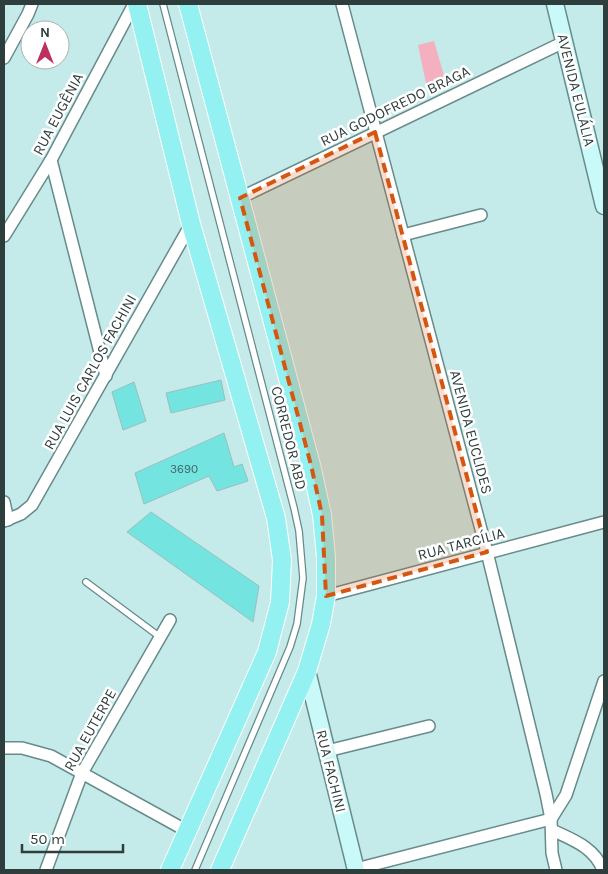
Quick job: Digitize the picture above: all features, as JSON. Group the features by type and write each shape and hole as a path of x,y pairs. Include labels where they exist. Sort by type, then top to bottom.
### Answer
{"main road":[{"path":"136,4 190,224 276,518 282,560 280,602 267,652 170,870"},
{"path":"188,4 311,465 323,524 326,557 326,596 307,671 220,870"}],"street":[{"path":"4,58 32,4"},
{"name":"RUA EUGÊNIA","path":"4,236 51,160 136,4"},
{"name":"AVENIDA EUCLIDES","path":"342,4 487,552 551,825 552,852 556,870"},
{"name":"AVENIDA EULÁLIA","path":"555,4 604,206"},
{"name":"RUA GODOFREDO BRAGA","path":"240,198 564,42"},
{"path":"51,160 106,376"},
{"path":"403,235 481,215"},
{"name":"RUA LUIS CARLOS FACHINI","path":"6,520 21,514 32,505 190,224"},
{"path":"4,502 6,520"},
{"name":"RUA TARCÍLIA","path":"326,596 604,522"},
{"name":"RUA EUTERPE","path":"46,870 82,773 170,620"},
{"name":"RUA FACHINI","path":"307,671 356,870"},
{"path":"551,825 566,795 604,681"},
{"path":"326,751 429,726"},
{"path":"4,748 22,748 46,754 187,831"},
{"path":"356,870 551,825 591,851 600,862 603,870"}],"lane":[{"name":"CORREDOR ABD","path":"162,4 289,490 299,531 302,554 301,601 290,647 195,870"},
{"path":"86,582 160,637"}],"highlighted area":[{"path":"375,132 487,552 326,596 322,515 311,465 240,198"}],"shaded area":[{"path":"434,41 445,79 427,88 418,45"}],"building":[{"path":"221,380 225,400 171,413 166,393"},
{"path":"134,382 146,421 123,430 112,392"},
{"path":"224,433 234,467 242,464 248,481 217,491 209,476 144,504 135,473"},
{"path":"151,512 259,586 253,622 127,532"}]}
